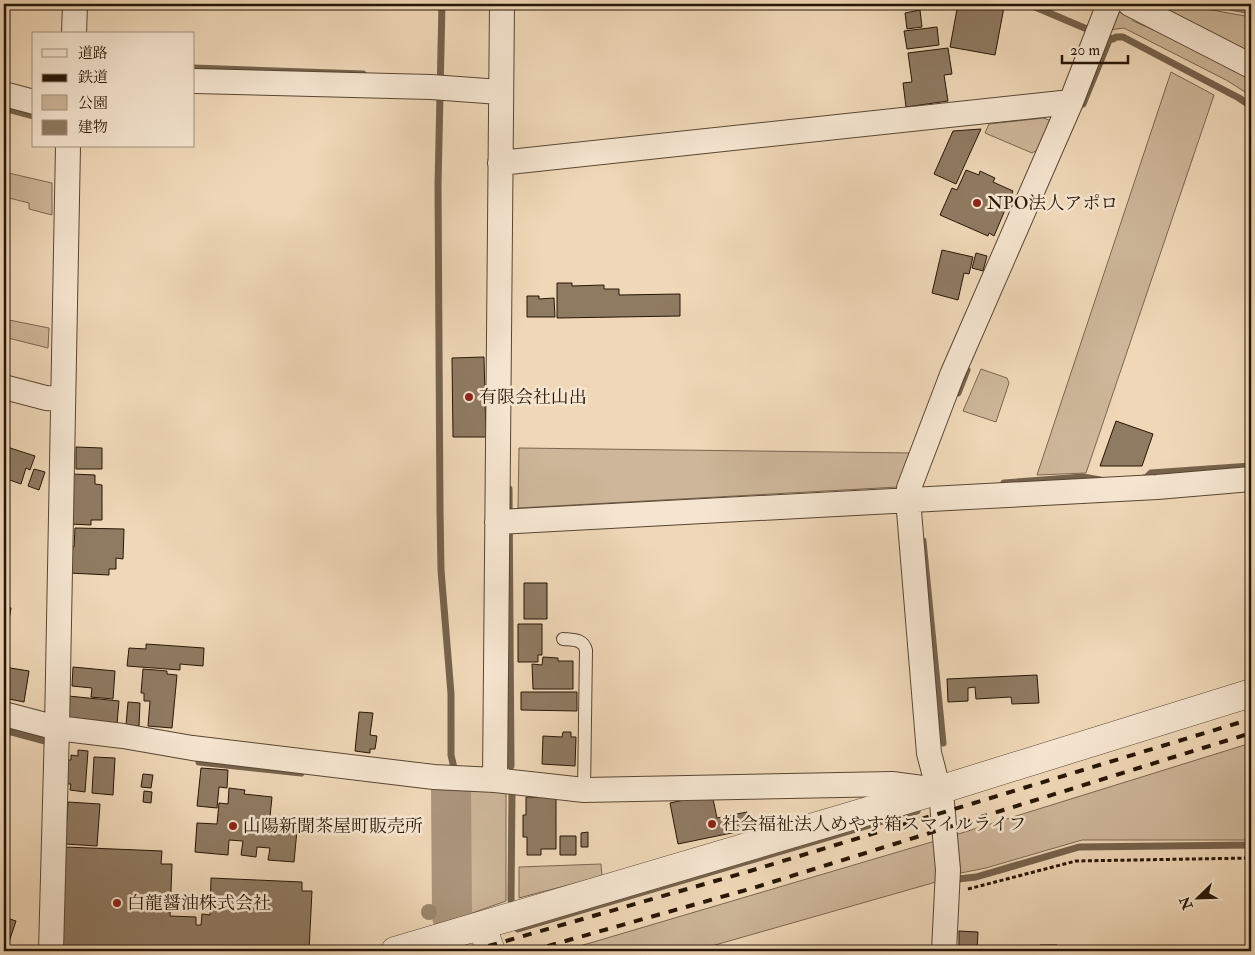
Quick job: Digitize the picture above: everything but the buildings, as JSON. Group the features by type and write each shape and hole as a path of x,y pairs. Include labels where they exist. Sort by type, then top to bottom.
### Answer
{"street":[{"path":"74,32 75,4"},
{"path":"495,780 505,521 507,163 500,92 502,4"},
{"path":"1130,4 1251,66"},
{"path":"944,951 948,870 942,803 929,752 913,473 952,375 1071,102 1102,23"},
{"path":"195,81 439,88 500,92"},
{"path":"4,94 32,101"},
{"path":"507,163 1071,102"},
{"path":"51,951 57,728 56,399 68,148"},
{"path":"4,387 56,399"},
{"path":"505,521 913,496 1157,487 1251,479"},
{"path":"395,951 486,939 939,790 1251,692"},
{"path":"4,714 57,728 123,736 192,748 434,778 495,780 584,790 892,784 939,790"}],"lane":[{"path":"563,639 581,641 586,650 584,790"}],"path":[{"path":"961,890 991,884 1076,861 1251,858"}],"green space":[{"path":"1164,4 1178,4 1251,17 1251,59 1163,8"},
{"path":"1122,9 1130,13 1133,21 1154,30 1160,28 1251,72 1251,96 1228,81 1124,28 1108,30 1115,12"},
{"path":"1171,72 1214,95 1086,473 1037,475"},
{"path":"1044,118 1051,121 1039,149 1032,153 985,133 989,124"},
{"path":"4,172 52,183 52,215 29,209 29,203 9,198 8,210 4,210"},
{"path":"4,319 49,328 48,348 4,337"},
{"path":"981,369 1007,378 1009,383 996,422 963,411"},
{"path":"519,448 912,453 898,487 518,508"},
{"path":"1251,743 1251,840 1082,840 986,868 961,873 955,835"},
{"path":"460,788 506,788 506,901 461,917"},
{"path":"935,841 939,848 936,882 694,951 563,951"},
{"path":"601,864 602,876 519,898 519,867"}],"shaded area":[{"path":"1199,4 1251,4 1251,14"}],"waterway":[{"path":"442,4 438,185 440,511 441,570 451,694 451,755 454,768"},
{"path":"1028,4 1094,32"},
{"path":"1107,37 1113,39 1123,37 1251,106"},
{"path":"1083,104 1110,38"},
{"path":"195,68 363,74"},
{"path":"4,108 32,115"},
{"path":"958,393 967,370"},
{"path":"1141,479 1151,473 1251,466"},
{"path":"1004,483 1083,477 1100,480"},
{"path":"509,489 511,766"},
{"path":"923,541 943,743"},
{"path":"4,730 49,742"},
{"path":"199,762 301,773"},
{"path":"451,787 452,916"},
{"path":"436,788 451,790"},
{"path":"511,900 512,791"},
{"path":"518,929 917,811"},
{"path":"958,879 976,877 1079,847 1251,845"}],"railway":[{"path":"471,951 750,871 1251,719"},
{"path":"530,951 753,888 1251,733"}],"place":[{"name":"NPO法人アポロ","path":"977,203"},
{"name":"有限会社山出","path":"469,397"},
{"name":"社会福祉法人めやす箱スマイルライフ","path":"712,824"},
{"name":"山陽新聞茶屋町販売所","path":"233,826"},
{"name":"白龍醤油株式会社","path":"117,903"}]}
